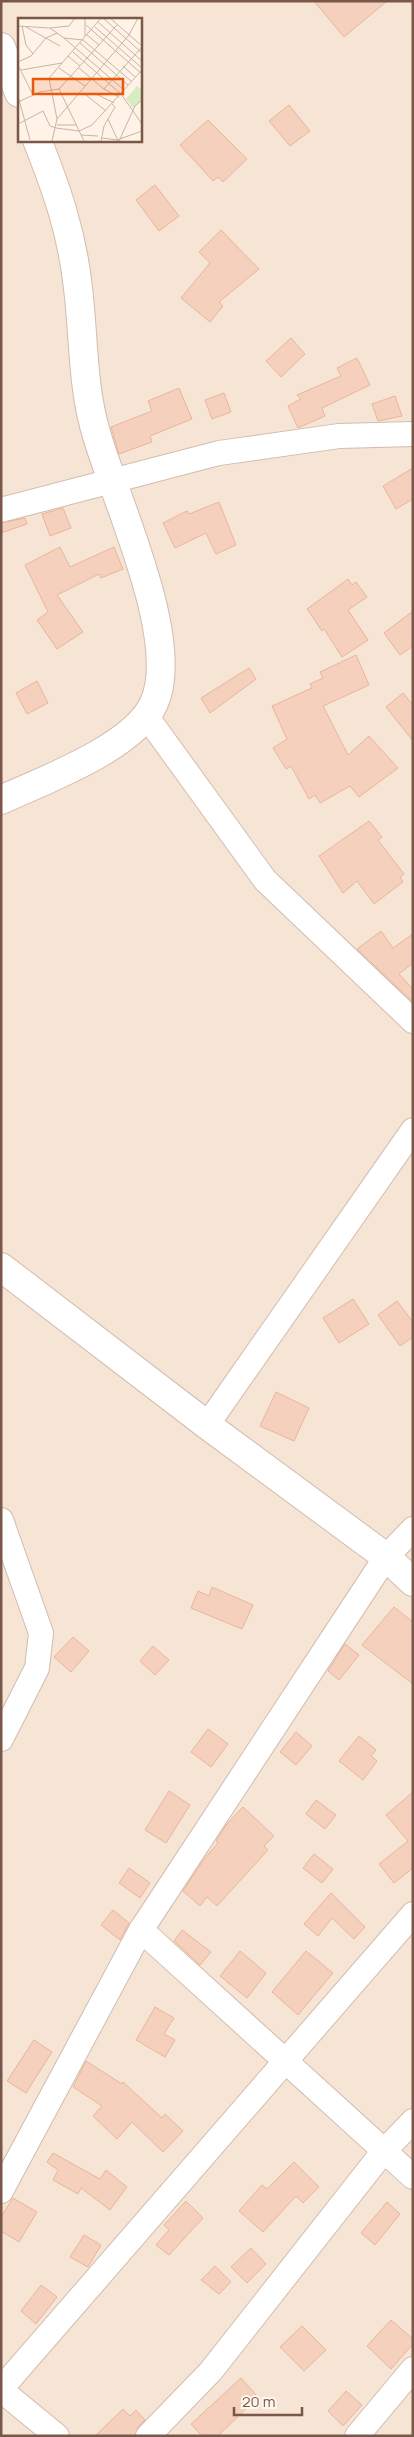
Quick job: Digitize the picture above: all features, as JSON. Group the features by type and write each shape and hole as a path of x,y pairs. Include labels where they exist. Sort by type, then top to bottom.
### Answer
{"street":[{"path":"1,47 18,90"},
{"path":"1,800 92,758 124,737 147,717 155,701 161,676 161,646 141,567 90,412 73,250 60,196 37,141"},
{"path":"1,510 219,453 339,436 413,434"},
{"path":"147,717 265,880 413,1021"},
{"path":"207,1425 413,1130"},
{"path":"1,1267 207,1425 386,1557 413,1582"},
{"path":"1,1520 41,1633 37,1668 1,1739"},
{"path":"1,2190 141,1930 386,1557 413,1530"},
{"path":"56,2436 1,2389 413,1914"},
{"path":"141,1930 383,2152 413,2177"},
{"path":"148,2436 211,2371 383,2152 413,2122"},
{"path":"357,2436 413,2369"}],"shaded area":[{"path":"1,1 413,1 413,2436 1,2436"}],"building":[{"path":"314,1 387,1 344,37"},
{"path":"289,105 310,131 290,146 269,121"},
{"path":"208,120 247,159 223,182 218,177 213,181 180,145"},
{"path":"155,185 179,216 159,231 136,200"},
{"path":"221,230 259,269 219,302 223,306 210,322 181,298 210,263 199,252"},
{"path":"291,338 305,354 281,377 266,361"},
{"path":"357,358 370,385 322,408 325,416 298,428 288,406 301,399 297,395 341,376 337,368"},
{"path":"179,388 192,419 150,436 152,442 119,454 111,427 152,411 148,401"},
{"path":"224,393 231,412 212,419 205,400"},
{"path":"395,396 402,416 378,421 372,404"},
{"path":"413,468 413,499 396,509 383,486"},
{"path":"219,502 236,545 216,554 206,533 175,548 163,523 187,511 189,514"},
{"path":"63,508 71,528 50,536 42,514"},
{"path":"25,518 27,524 1,533 1,523"},
{"path":"60,547 70,567 114,547 123,569 101,578 99,574 57,595 83,632 57,649 37,620 48,612 25,565"},
{"path":"348,579 352,585 356,582 367,597 348,610 368,640 342,657 324,629 322,631 307,609"},
{"path":"413,611 413,646 400,655 384,633"},
{"path":"356,655 369,685 323,706 348,755 369,736 398,768 359,797 350,786 320,803 315,795 309,799 291,766 286,769 273,748 287,739 272,706 312,688 310,684 323,678 320,672"},
{"path":"249,668 256,679 210,713 201,698"},
{"path":"37,681 48,703 27,714 16,693"},
{"path":"403,693 413,705 413,741 386,707"},
{"path":"369,821 382,837 378,840 404,874 400,877 403,882 374,904 357,881 343,893 319,856"},
{"path":"381,931 393,948 413,934 413,963 399,974 413,989 413,1002 357,949"},
{"path":"353,1299 369,1324 339,1343 323,1318"},
{"path":"397,1301 413,1322 413,1337 400,1346 378,1315"},
{"path":"276,1392 309,1408 294,1441 260,1426"},
{"path":"212,1587 253,1605 242,1629 191,1608 198,1591 209,1596"},
{"path":"394,1607 413,1622 413,1684 362,1645"},
{"path":"73,1637 89,1651 71,1672 54,1657"},
{"path":"345,1644 359,1655 339,1680 328,1671"},
{"path":"153,1646 169,1660 155,1675 140,1661"},
{"path":"208,1729 228,1744 211,1767 191,1752"},
{"path":"296,1732 312,1746 296,1765 280,1752"},
{"path":"359,1736 376,1750 371,1756 377,1761 363,1780 339,1761"},
{"path":"169,1791 190,1805 166,1843 145,1830"},
{"path":"413,1792 413,1868 394,1883 379,1864 408,1841 386,1815"},
{"path":"316,1800 336,1815 325,1829 306,1814"},
{"path":"243,1807 274,1836 264,1846 268,1850 217,1906 207,1897 200,1906 183,1891 204,1859 218,1843 216,1841 226,1825"},
{"path":"314,1854 333,1869 322,1883 303,1868"},
{"path":"129,1868 150,1883 140,1898 119,1883"},
{"path":"331,1893 365,1927 354,1939 332,1918 318,1936 304,1924"},
{"path":"113,1910 129,1923 120,1940 101,1925"},
{"path":"182,1930 211,1952 200,1965 174,1941"},
{"path":"240,1951 266,1973 247,1998 220,1976"},
{"path":"306,1951 333,1973 298,2015 272,1992"},
{"path":"155,2007 174,2018 164,2034 175,2040 165,2057 136,2040"},
{"path":"34,2040 52,2052 26,2093 7,2081"},
{"path":"86,2061 122,2084 123,2082 162,2118 165,2114 183,2131 163,2152 132,2122 117,2139 93,2116 102,2106 73,2087"},
{"path":"53,2153 100,2179 106,2170 127,2187 110,2210 81,2188 78,2194 53,2180 58,2170 47,2162"},
{"path":"294,2162 319,2187 303,2203 296,2196 263,2232 239,2211 262,2185 267,2189"},
{"path":"13,2198 37,2212 19,2242 1,2231 1,2217"},
{"path":"186,2201 203,2218 169,2255 156,2245 169,2230 164,2225"},
{"path":"387,2202 400,2214 375,2245 361,2233"},
{"path":"84,2235 101,2245 88,2267 70,2257"},
{"path":"251,2248 266,2264 247,2283 231,2267"},
{"path":"215,2266 231,2282 219,2294 201,2280"},
{"path":"41,2285 57,2297 36,2324 21,2311"},
{"path":"391,2320 413,2339 413,2344 391,2369 367,2346"},
{"path":"302,2326 326,2350 304,2371 280,2347"},
{"path":"241,2378 258,2397 218,2436 202,2436 191,2424"},
{"path":"346,2391 362,2405 343,2426 328,2411"},
{"path":"123,2409 130,2416 136,2410 145,2420 138,2427 135,2436 95,2436"}]}
